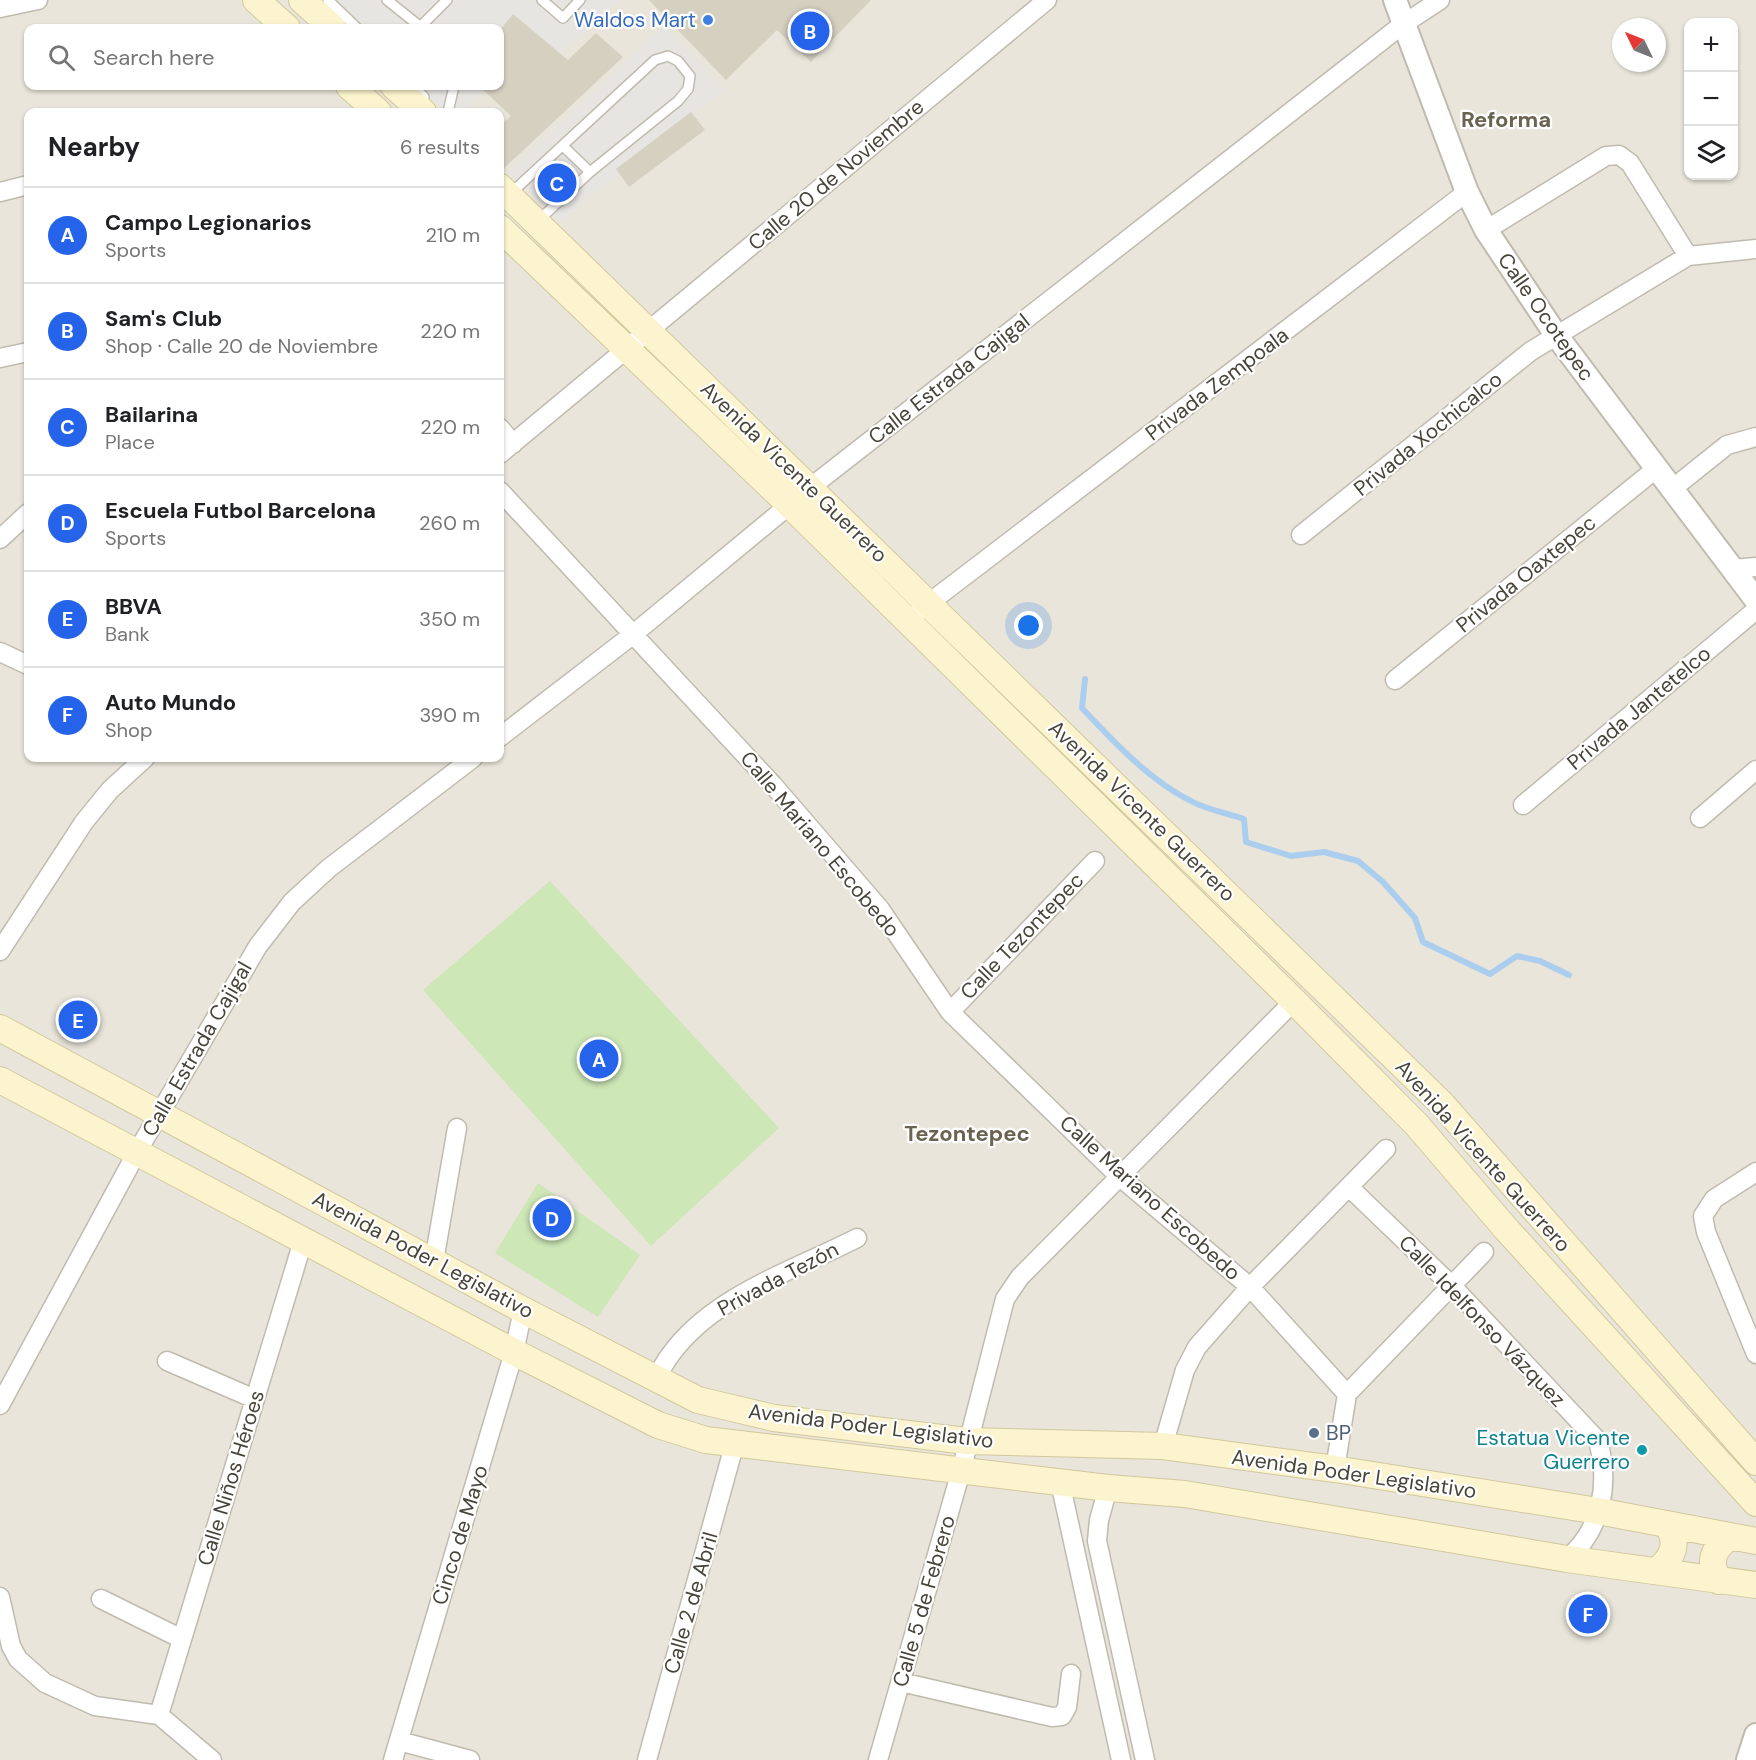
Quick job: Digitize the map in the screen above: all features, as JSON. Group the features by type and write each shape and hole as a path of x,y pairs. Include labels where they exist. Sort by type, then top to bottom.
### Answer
{"main road":[{"path":"256,0 283,24"},
{"path":"302,0 329,24"},
{"path":"353,90 374,108"},
{"path":"398,90 419,108"},
{"name":"Avenida Vicente Guerrero","path":"504,191 538,221 1442,1104 1756,1462"},
{"name":"Avenida Vicente Guerrero","path":"504,232 625,350 790,505 1294,1001 1416,1125 1507,1230 1756,1503"},
{"name":"Avenida Poder Legislativo","path":"0,1028 523,1310 698,1400 774,1418 967,1440 1163,1446 1335,1470 1598,1512 1756,1541"},
{"name":"Avenida Poder Legislativo","path":"0,1080 514,1352 658,1425 706,1440 734,1446 1108,1488 1185,1494 1567,1559 1756,1586"},
{"path":"1657,1571 1670,1560 1674,1548 1674,1535 1668,1525"},
{"path":"1719,1581 1712,1569 1711,1558 1714,1549 1729,1537"}],"street":[{"path":"0,8 38,0"},
{"name":"Calle 20 de Noviembre","path":"506,449 1047,0"},
{"name":"Calle Ocotepec","path":"1395,0 1402,25 1467,192 1486,230 1556,335 1756,600"},
{"name":"Calle Estrada Cajigal","path":"504,734 631,636 811,487 1402,25 1440,0"},
{"path":"1486,230 1606,156 1619,155 1630,163 1688,256 1756,249"},
{"path":"0,192 24,186"},
{"name":"Privada Zempoala","path":"908,621 929,602 1467,192"},
{"name":"Privada Xochicalco","path":"1301,535 1531,351 1688,256"},
{"path":"0,358 24,353"},
{"path":"1672,489 1727,446 1756,438"},
{"name":"Privada Oaxtepec","path":"1395,680 1657,468"},
{"name":"Calle Mariano Escobedo","path":"504,495 631,636 773,785 880,909 950,1012 1119,1177 1250,1287 1347,1394"},
{"path":"0,539 24,517"},
{"path":"1732,569 1756,567"},
{"name":"Privada Jantetelco","path":"1523,805 1756,610"},
{"path":"0,652 24,663"},
{"path":"0,951 84,822 110,789 140,762"},
{"name":"Calle Estrada Cajigal","path":"0,1405 137,1152 258,946 292,902 329,868 468,762"},
{"path":"1700,818 1756,770"},
{"name":"Calle Tezontepec","path":"950,1012 1095,861"},
{"name":"Calle 5 de Febrero","path":"878,1760 961,1471 967,1440 1005,1299 1020,1277 1294,1001"},
{"path":"434,1261 457,1128"},
{"path":"1163,1446 1185,1370 1197,1347 1250,1287 1386,1149"},
{"path":"1756,1172 1714,1199 1703,1216 1706,1232 1756,1354"},
{"name":"Calle Idelfonso Vázquez","path":"1349,1187 1451,1286 1598,1441 1605,1470 1598,1512 1587,1538 1567,1559"},
{"name":"Privada Tezón","path":"656,1378 665,1360 722,1306 857,1238"},
{"name":"Calle Niños Héroes","path":"159,1715 303,1241"},
{"path":"1335,1470 1347,1394 1484,1252"},
{"name":"Cinco de Mayo","path":"393,1760 514,1352 523,1310"},
{"path":"166,1361 255,1399"},
{"name":"Calle 2 de Abril","path":"647,1760 734,1446"},
{"path":"1060,1482 1121,1760"},
{"path":"1108,1488 1099,1520 1097,1541 1145,1760"},
{"path":"0,1597 11,1646 18,1659 45,1683 95,1706 159,1715 212,1760"},
{"path":"101,1599 182,1639"},
{"path":"901,1682 1052,1717 1062,1716 1067,1707 1071,1674"},
{"path":"1748,1760 1756,1735"},
{"path":"399,1741 470,1760"}],"lane":[{"path":"328,0 353,24"},
{"path":"387,0 416,24"},
{"path":"425,24 447,0"},
{"path":"542,0 563,18 580,0"},
{"path":"504,191 563,146 655,60 668,56 678,62 690,76 688,89 678,101 590,172 538,221"},
{"path":"417,90 430,108"},
{"path":"449,108 453,90"},
{"path":"563,146 590,172"}],"shaded area":[{"path":"0,0 1756,0 1756,1760 0,1760"},
{"path":"337,0 621,0 560,53 513,14 504,25 360,24"},
{"path":"664,26 725,90 560,221 509,172"},
{"path":"424,90 484,90 467,108 442,108"}],"green space":[{"path":"550,881 779,1128 651,1246 423,990"},
{"path":"538,1183 640,1255 598,1317 495,1253"}],"building":[{"path":"649,0 871,0 811,62 777,30 726,80"},
{"path":"513,14 568,60 596,33 623,57 504,168 504,122 511,116 483,90 504,90 504,25"},
{"path":"691,112 705,130 629,187 616,169"}],"waterway":[{"path":"1085,679 1082,708 1106,734 1161,783 1176,793 1204,807 1244,819 1246,842 1291,856 1324,852 1358,861 1383,882 1415,918 1423,942 1490,974 1517,956 1540,961 1569,975"}],"place":[{"name":"Waldos Mart","path":"708,20"},
{"name":"Sam's Club","path":"810,31"},
{"name":"Bailarina","path":"557,183"},
{"name":"BBVA","path":"78,1020"},
{"name":"Campo Legionarios","path":"599,1059"},
{"name":"Escuela Futbol Barcelona","path":"552,1218"},
{"name":"BP","path":"1314,1433"},
{"name":"Estatua Vicente Guerrero","path":"1642,1450"},
{"name":"Auto Mundo","path":"1588,1614"}],"district":[{"name":"Reforma","path":"1506,119"},
{"name":"Tezontepec","path":"967,1133"}]}
